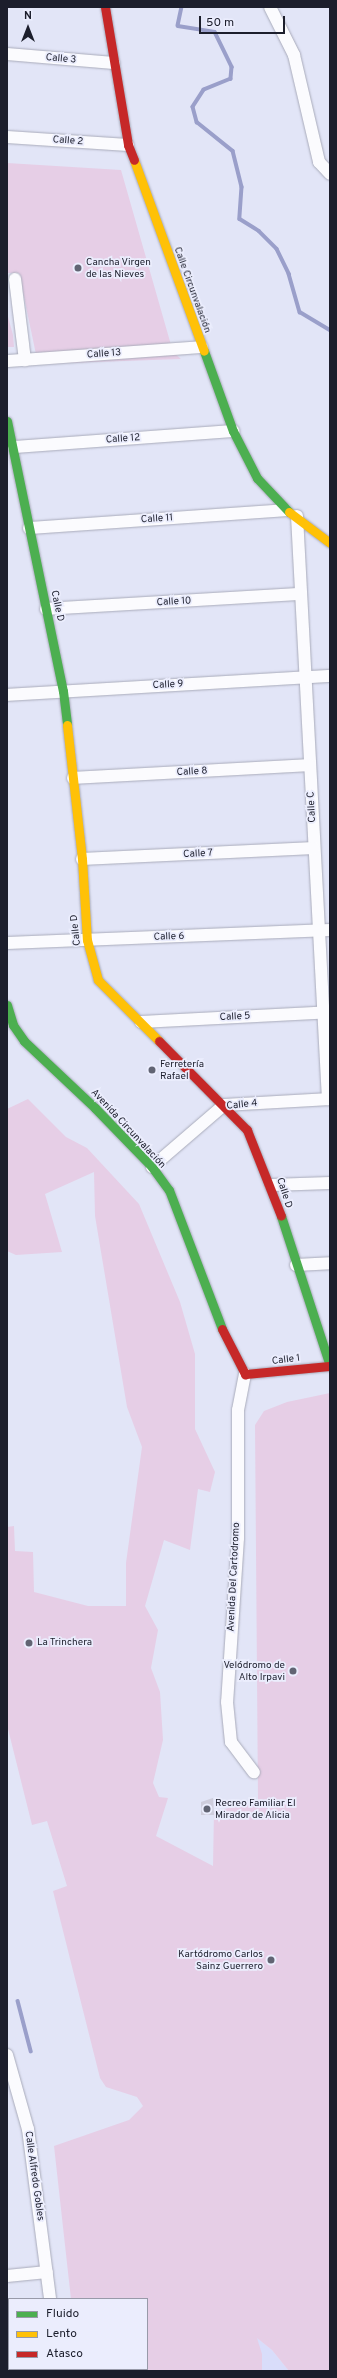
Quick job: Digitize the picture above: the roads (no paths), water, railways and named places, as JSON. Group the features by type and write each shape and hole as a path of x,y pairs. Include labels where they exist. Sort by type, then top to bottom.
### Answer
{"street":[{"name":"Calle Circunvalación","path":"105,7 128,145 233,431 257,478 285,510 297,516 330,543"},
{"path":"270,7 294,55 318,162 329,170"},
{"name":"Calle 3","path":"7,54 114,63"},
{"name":"Calle 2","path":"7,137 128,145"},
{"path":"15,279 25,360"},
{"name":"Calle 13","path":"7,362 201,346"},
{"name":"Calle D","path":"7,422 14,448 63,691 82,859 87,940 98,980 224,1105 247,1130 271,1185 330,1366"},
{"name":"Calle 12","path":"14,448 233,431"},
{"name":"Calle 11","path":"29,528 285,510"},
{"name":"Calle C","path":"297,516 314,848 324,930 329,1099"},
{"name":"Calle 10","path":"46,609 301,594"},
{"name":"Calle 9","path":"7,694 330,676"},
{"name":"Calle 8","path":"73,778 310,765"},
{"name":"Calle 7","path":"82,859 314,848"},
{"name":"Calle 6","path":"7,943 324,930"},
{"name":"Avenida Circunvalación","path":"7,1005 13,1025 24,1041 152,1167 168,1190 227,1342 245,1374"},
{"name":"Calle 5","path":"141,1022 326,1012"},
{"name":"Calle 4","path":"152,1167 224,1105 329,1099"},
{"path":"271,1185 330,1183"},
{"path":"296,1265 330,1263"},
{"name":"Calle 1","path":"245,1374 330,1366"},
{"name":"Avenida Del Cartodromo","path":"245,1374 238,1410 238,1538 226,1702 232,1742 254,1772"},
{"name":"Calle Alfredo Gobles","path":"7,2055 28,2129 50,2298"},
{"path":"7,2276 47,2272"}],"waterway":[{"path":"182,7 178,26 215,32 232,67 231,79 204,90 193,107 197,122 233,151 242,187 240,219 259,231 277,249 289,274 300,312 330,330"},
{"path":"18,2001 31,2051"}],"place":[{"name":"Cancha Virgen de las Nieves","path":"78,268"},
{"name":"Ferretería Rafael","path":"152,1070"},
{"name":"La Trinchera","path":"29,1643"},
{"name":"Velódromo de Alto Irpavi","path":"293,1671"},
{"name":"Recreo Familiar El Mirador de Alicia","path":"207,1809"},
{"name":"Kartódromo Carlos Sainz Guerrero","path":"271,1960"}]}
